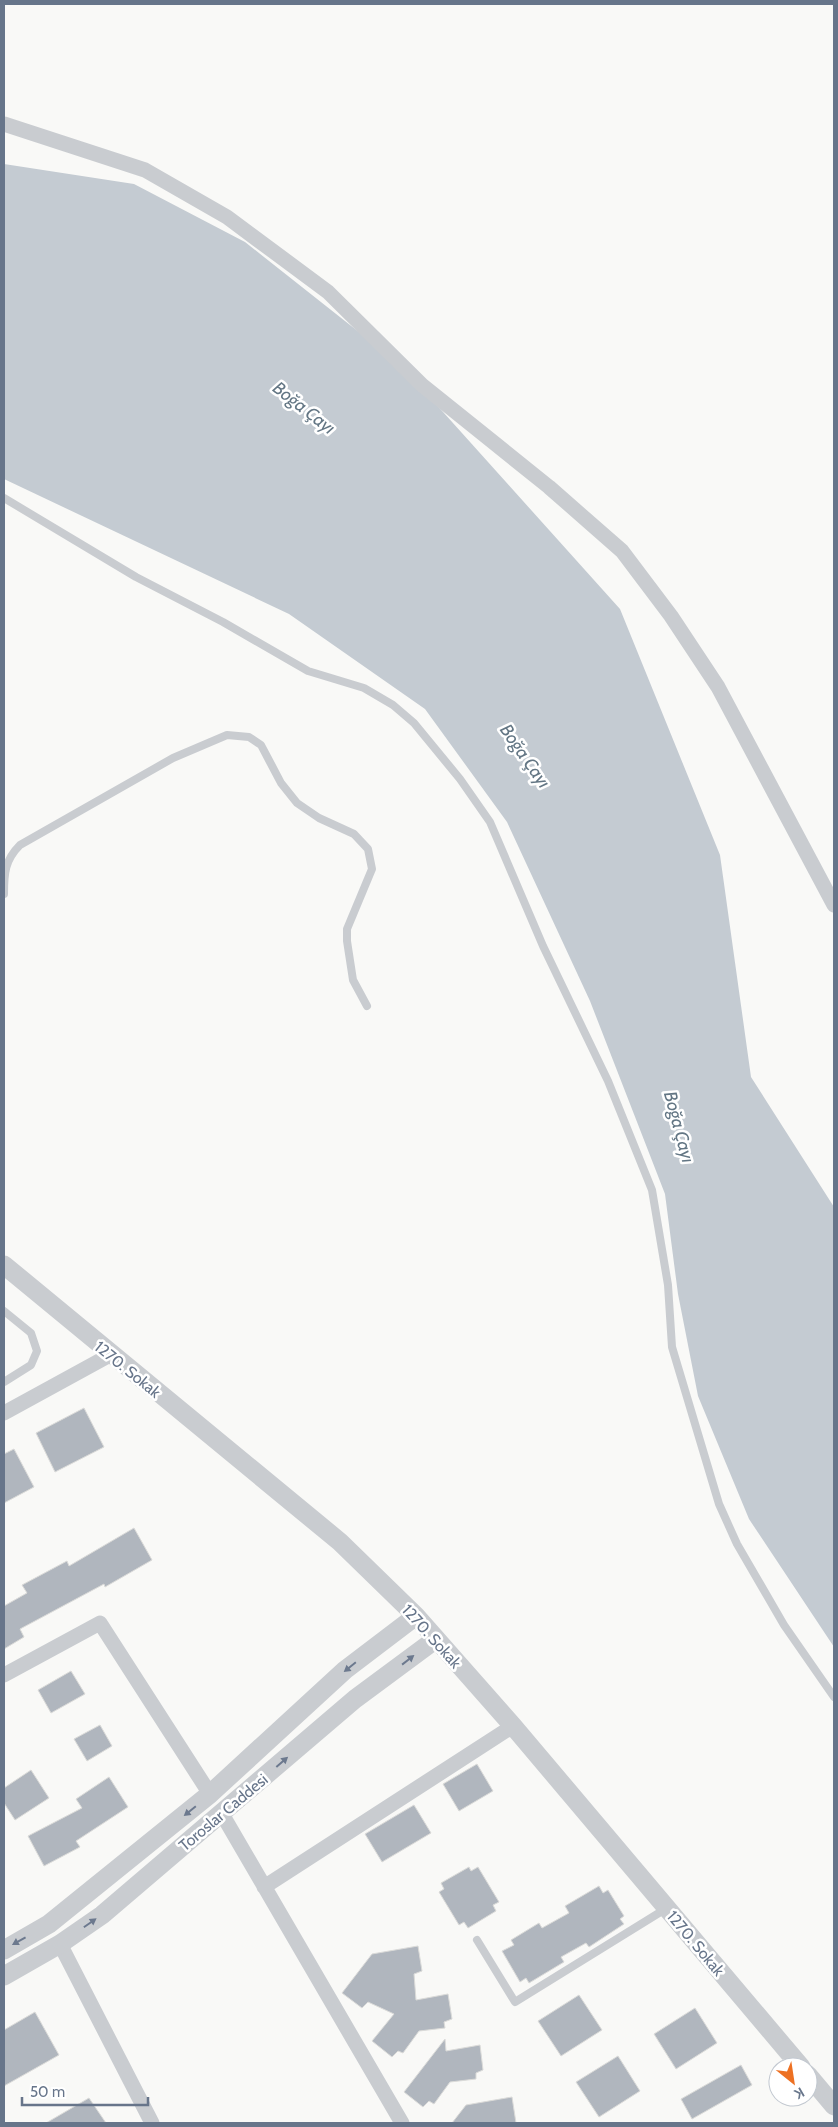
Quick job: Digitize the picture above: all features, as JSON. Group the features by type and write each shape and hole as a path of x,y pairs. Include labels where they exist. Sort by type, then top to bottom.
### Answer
{"street":[{"path":"4,124 145,170 226,217 328,292 422,385 549,487 622,551 672,616 718,687 834,905"},
{"name":"1270. Sokak","path":"4,1266 340,1542 416,1616 514,1726 793,2057"},
{"path":"4,1413 110,1355"},
{"name":"Toroslar Caddesi","path":"4,1950 50,1924 210,1794 346,1670 416,1616"},
{"path":"4,1675 100,1624 210,1794"},
{"name":"Toroslar Caddesi","path":"4,1976 60,1944 102,1914 222,1814 355,1699 436,1639"},
{"path":"264,1887 514,1726"},
{"path":"222,1814 402,2123"},
{"path":"50,1924 152,2123"},
{"path":"818,2087 834,2106"}],"lane":[{"path":"4,498 136,577 223,622 308,671 364,688 393,705 420,730 460,779 490,822 543,946 608,1082 652,1190 668,1285 672,1347 719,1504 737,1544 784,1625 834,1698"},
{"path":"4,894 4,868 20,846 196,747 227,735 249,737 261,745 280,783 298,802 319,818 354,834 368,849 372,870 347,929 346,940 354,980 367,1006"},
{"path":"4,1311 31,1333 37,1351 31,1364 4,1382"},
{"path":"477,1940 515,2002 667,1908"}],"water":[{"name":"Boğa Çayı","path":"4,164 134,184 245,242 369,340 435,403 620,609 720,855 751,1077 834,1207 834,1647 749,1519 698,1396 678,1294 665,1194 590,1001 507,822 425,709 289,614 4,479"}],"building":[{"path":"84,1408 104,1447 55,1472 36,1433"},
{"path":"14,1449 34,1487 4,1503 4,1454"},
{"path":"134,1528 152,1560 105,1587 104,1584 20,1629 24,1637 4,1649 4,1606 27,1593 22,1585 67,1561 69,1566"},
{"path":"71,1671 85,1694 51,1713 38,1690"},
{"path":"100,1725 112,1746 87,1761 74,1739"},
{"path":"477,1764 493,1791 459,1811 443,1784"},
{"path":"31,1770 49,1798 15,1820 4,1803 4,1788"},
{"path":"109,1777 128,1807 76,1841 80,1847 44,1866 28,1836 82,1808 76,1799"},
{"path":"414,1805 431,1833 382,1862 365,1834"},
{"path":"469,1867 471,1871 478,1867 499,1902 493,1905 496,1911 468,1928 464,1922 459,1925 439,1892 444,1889 441,1883"},
{"path":"599,1886 603,1893 608,1890 624,1916 620,1919 624,1924 589,1947 586,1943 561,1957 564,1962 529,1983 526,1978 520,1982 502,1951 514,1945 511,1940 539,1923 542,1928 569,1913 565,1906"},
{"path":"418,1946 422,1971 414,1974 416,2000 448,1994 452,2019 444,2022 445,2028 419,2031 403,2053 398,2051 392,2057 372,2041 394,2014 368,2002 362,2008 342,1993 372,1954"},
{"path":"579,1995 602,2030 561,2056 538,2021"},
{"path":"695,2008 717,2043 676,2069 654,2034"},
{"path":"35,2012 59,2055 4,2086 4,2030"},
{"path":"445,2039 446,2051 480,2045 483,2070 476,2073 476,2079 450,2082 434,2104 429,2101 423,2107 404,2092"},
{"path":"618,2056 640,2091 599,2117 576,2082"},
{"path":"741,2065 752,2085 692,2119 681,2099"},
{"path":"512,2097 516,2123 452,2123 466,2105"},
{"path":"89,2098 106,2123 46,2123"}]}
